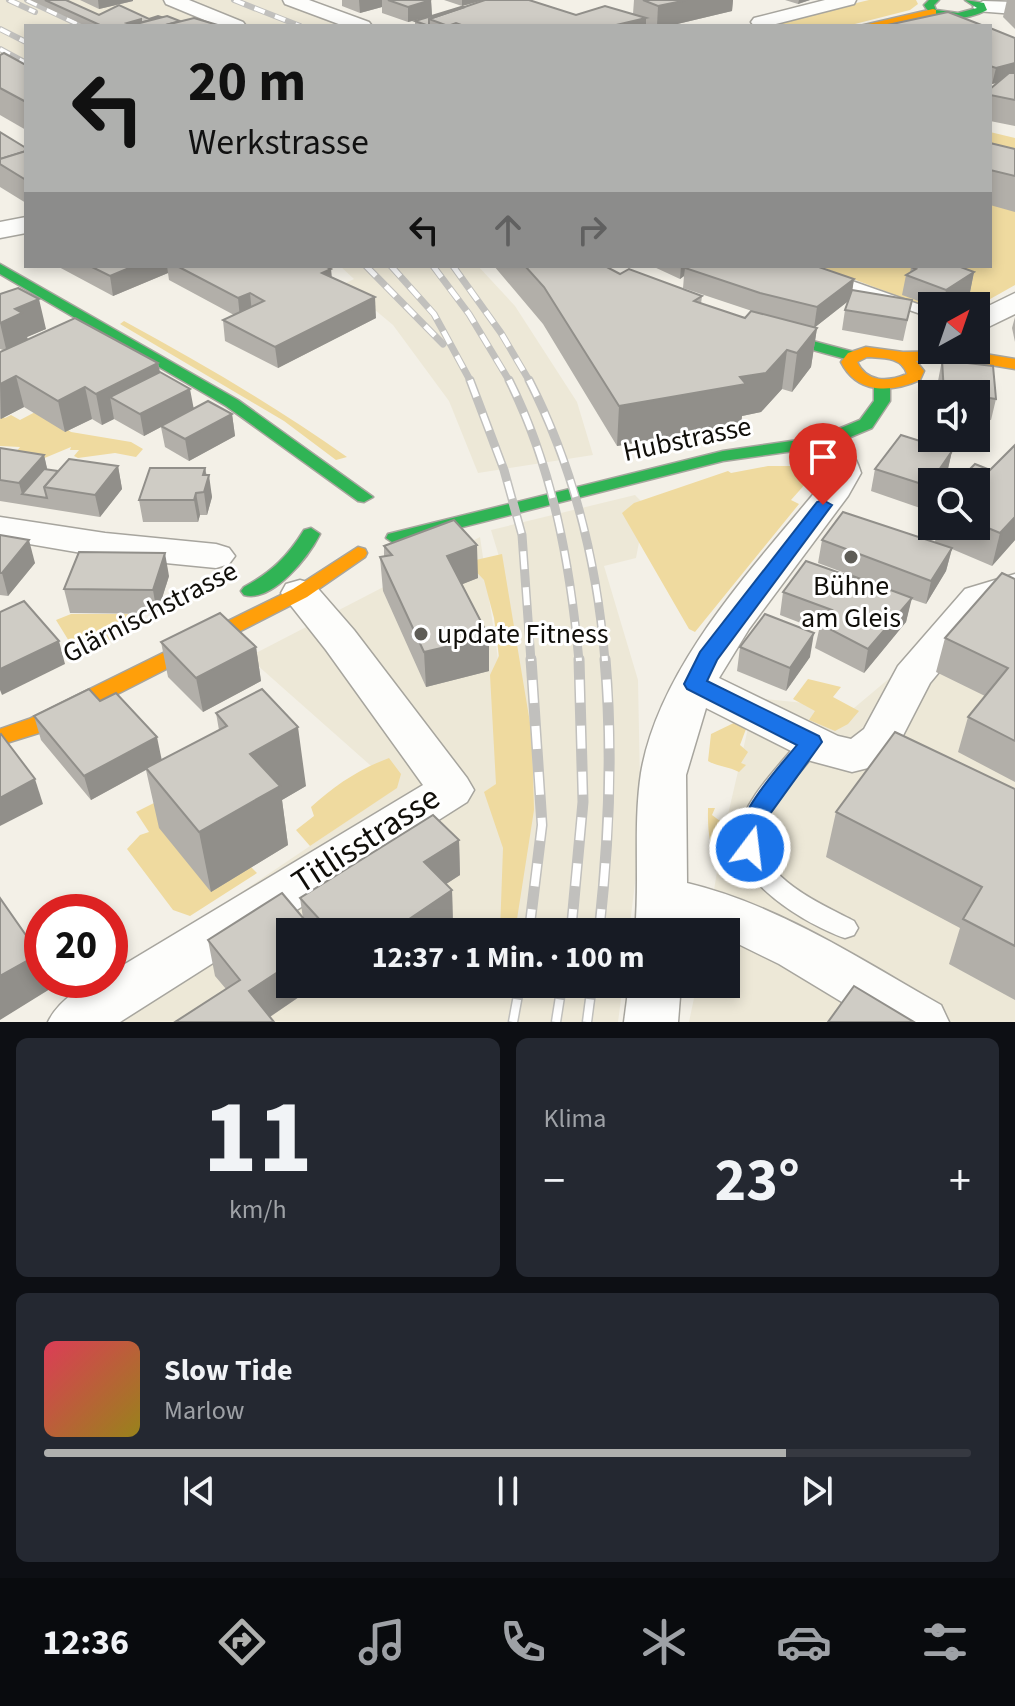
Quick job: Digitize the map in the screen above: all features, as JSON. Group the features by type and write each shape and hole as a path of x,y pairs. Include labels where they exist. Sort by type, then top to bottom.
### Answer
{"street":[{"path":"173,0 231,24"},
{"path":"292,0 357,24"},
{"path":"758,0 799,11"},
{"path":"761,22 847,0"},
{"path":"872,24 934,6 1015,8"},
{"path":"0,230 24,225"},
{"path":"0,268 232,403 325,472 372,498 338,500"},
{"path":"12,305 40,293"},
{"path":"990,316 1015,302"},
{"path":"739,325 853,356 877,351 918,358"},
{"path":"853,356 849,362 852,372 861,379 882,385 906,383 927,364"},
{"path":"901,357 918,358"},
{"path":"990,360 1015,364"},
{"path":"944,364 1015,376"},
{"name":"Hubstrasse","path":"377,547 459,524 475,516 723,456 823,442 866,424 882,401 882,385"},
{"path":"266,428 292,467"},
{"path":"823,442 840,459 844,473 836,489 708,657 664,768 661,915 697,904 759,930 922,1022"},
{"path":"317,511 310,522 311,534 328,549 377,547 402,521"},
{"name":"Hubstrasse","path":"431,511 475,516"},
{"path":"0,528 105,545 216,556"},
{"name":"Glärnischstrasse","path":"230,601 275,579 306,549 311,534"},
{"name":"Glärnischstrasse","path":"0,737 37,725 300,593 377,547"},
{"path":"695,684 827,750 852,756 886,753 913,676 979,598 1015,586"},
{"name":"Titlisstrasse","path":"75,1022 451,790 340,640 300,593"},
{"path":"0,726 27,709"},
{"path":"651,1022 654,998"}],"lane":[{"path":"814,272 918,309"},
{"path":"811,742 753,819 750,848 764,877 794,900 845,928"}],"shaded area":[{"path":"0,0 280,0 345,24 24,24 24,85 0,72"},
{"path":"869,0 916,0 918,4 910,10 855,24 769,24"},
{"path":"992,132 1015,138 1015,285 990,299 990,292 918,292 918,304 824,268 992,268"},
{"path":"342,268 480,268 515,306 577,402 593,455 478,473 449,401 393,325 344,284 354,279"},
{"path":"124,321 293,420 347,457 336,460 284,421 120,324"},
{"path":"39,410 71,432 131,442 143,449 136,457 115,453 78,458 74,456 79,450 70,450 71,447 35,462 9,461 20,447 0,446 0,414 20,420"},
{"path":"801,466 807,482 791,500 799,504 695,632 689,629 622,513 634,503 728,471"},
{"path":"635,495 646,506 636,558 604,566 638,680 641,834 631,918 276,918 276,998 621,998 618,1022 49,1022 85,998 128,998 128,969 396,788 248,657 480,537 498,659 501,563 491,530"},
{"path":"502,554 532,735 534,810 517,918 500,918 503,848 484,792 496,784 490,675 499,656 494,618 484,580 467,562"},
{"path":"1015,573 1015,1022 689,1022 694,998 740,998 740,918 709,918 723,836 755,698 854,708"},
{"path":"71,614 136,614 129,620 134,627 85,653 72,646 56,620"},
{"path":"808,679 841,687 833,697 859,711 848,724 835,731 809,720 815,711 793,699"},
{"path":"742,719 746,729 740,745 748,752 741,763 746,765 739,772 708,761 711,734"},
{"path":"389,758 401,774 397,788 310,846 296,830 314,816 311,807 347,779"},
{"path":"160,800 257,873 190,916 173,910 127,849 140,835 149,832 136,812"},
{"path":"708,808 715,808 712,815 732,830 736,868 752,889 729,874 716,857 709,836"}],"building":[{"path":"45,0 66,0 99,15 119,5 149,19 161,17 136,24 130,24 98,24"},
{"path":"388,0 431,0 408,7"},
{"path":"485,0 529,0 576,15 605,6 646,18 620,24 443,24 429,19"},
{"path":"643,0 687,0 658,6"},
{"path":"465,7 429,19 429,24 415,21"},
{"path":"948,12 979,24 892,24"},
{"path":"167,16 180,21 169,24 136,24"},
{"path":"194,18 214,24 170,24"},
{"path":"992,29 1015,38 1015,63 992,67"},
{"path":"4,53 24,64 24,101 0,88 0,55"},
{"path":"1009,73 1015,73 1015,100 992,95 992,87"},
{"path":"0,132 24,147 24,152 0,159"},
{"path":"992,143 1015,149 1015,176 992,170"},
{"path":"24,152 24,179 0,164 0,159"},
{"path":"94,268 129,268 110,276"},
{"path":"181,268 329,268 322,273 375,297 275,347 223,320 264,301 250,293 238,298"},
{"path":"527,268 609,268 620,274 629,269 702,296 694,301 745,318 751,311 817,328 797,353 787,350 766,373 740,377 746,384 619,406 544,287"},
{"path":"685,268 822,268 854,279 817,307 760,293"},
{"path":"914,268 963,268 974,272 946,290 906,275 916,269"},
{"path":"18,288 39,299 15,309 22,313 0,323 0,294"},
{"path":"852,290 912,300 907,320 845,310"},
{"path":"75,318 158,363 96,394 85,387 58,401 16,376 0,384 0,352"},
{"path":"942,364 993,366 996,399 990,398 990,380 943,380"},
{"path":"160,372 190,389 140,414 110,397"},
{"path":"208,401 232,414 185,439 161,426"},
{"path":"901,435 918,440 918,452 951,452 940,468 918,468 918,483 875,469"},
{"path":"1015,445 1015,517 1000,533 990,529 990,470"},
{"path":"0,448 44,455 19,483 0,480"},
{"path":"69,459 118,466 95,495 44,487"},
{"path":"150,468 205,468 203,475 209,475 204,492 196,493 194,500 139,500"},
{"path":"44,469 58,471 44,487 47,498 22,494"},
{"path":"843,512 918,537 918,540 952,548 931,581 822,540"},
{"path":"454,520 477,545 447,556 489,637 424,652 380,557 392,555 384,546"},
{"path":"0,535 29,540 2,573 0,573"},
{"path":"79,552 165,553 153,590 64,589"},
{"path":"806,561 912,598 868,649 820,624 832,610 783,592"},
{"path":"1002,573 1015,579 1015,741 968,717 1008,668 945,638"},
{"path":"24,601 59,641 0,669 0,612"},
{"path":"220,613 256,647 196,678 161,642"},
{"path":"765,614 814,633 790,668 740,647"},
{"path":"89,689 100,701 116,693 157,737 84,776 34,716"},
{"path":"262,689 298,727 250,754 280,786 199,832 146,768 227,726 216,713"},
{"path":"895,732 1015,789 1015,946 963,919 982,887 836,812"},
{"path":"0,735 35,779 0,798"},
{"path":"433,815 459,840 424,862 452,890 411,918 318,918 300,898"},
{"path":"282,893 303,918 276,918 276,973 249,991 274,1022 175,1022 240,980 208,940"},
{"path":"0,898 24,932 24,962 0,976"},
{"path":"854,986 914,1022 828,1022"}],"railway":[{"path":"9,0 35,12"},
{"path":"27,0 78,24"},
{"path":"234,0 295,24"},
{"path":"0,29 24,41"},
{"path":"0,49 24,62"},
{"path":"368,268 443,344"},
{"path":"393,268 434,314 470,381"},
{"path":"434,268 469,314 510,381"},
{"path":"454,268 501,333 530,382"},
{"path":"470,381 504,470 522,535 531,661"},
{"path":"510,381 537,447 557,517 579,661"},
{"path":"530,382 559,447 581,516 596,588 605,661"},
{"path":"531,659 542,825 531,918"},
{"path":"572,918 583,802 579,659"},
{"path":"600,918 609,796 605,659"},
{"path":"513,1022 517,998"},
{"path":"556,1022 560,998"},
{"path":"587,1022 590,998"}],"traffic: fast":[{"path":"934,0 929,5 933,12 958,16 982,10 981,5 970,0"},
{"path":"0,268 232,403 364,497"},
{"path":"756,330 853,356"},
{"path":"395,538 723,456 823,442 866,424 882,401 882,385"},
{"path":"251,591 287,568 311,534"}],"traffic: slow":[{"path":"875,24 933,12"},
{"path":"866,352 894,354 906,360 916,371 914,377 886,384 860,378 849,362 853,356 866,352"},
{"path":"901,357 967,356 1015,364"},
{"path":"0,737 37,725 300,593 358,553"}],"place":[{"name":"Bühne am Gleis","path":"851,557"},
{"name":"update Fitness","path":"421,634"}],"route":[{"path":"750,848 753,819 811,742 695,684 708,657 823,505"}]}
